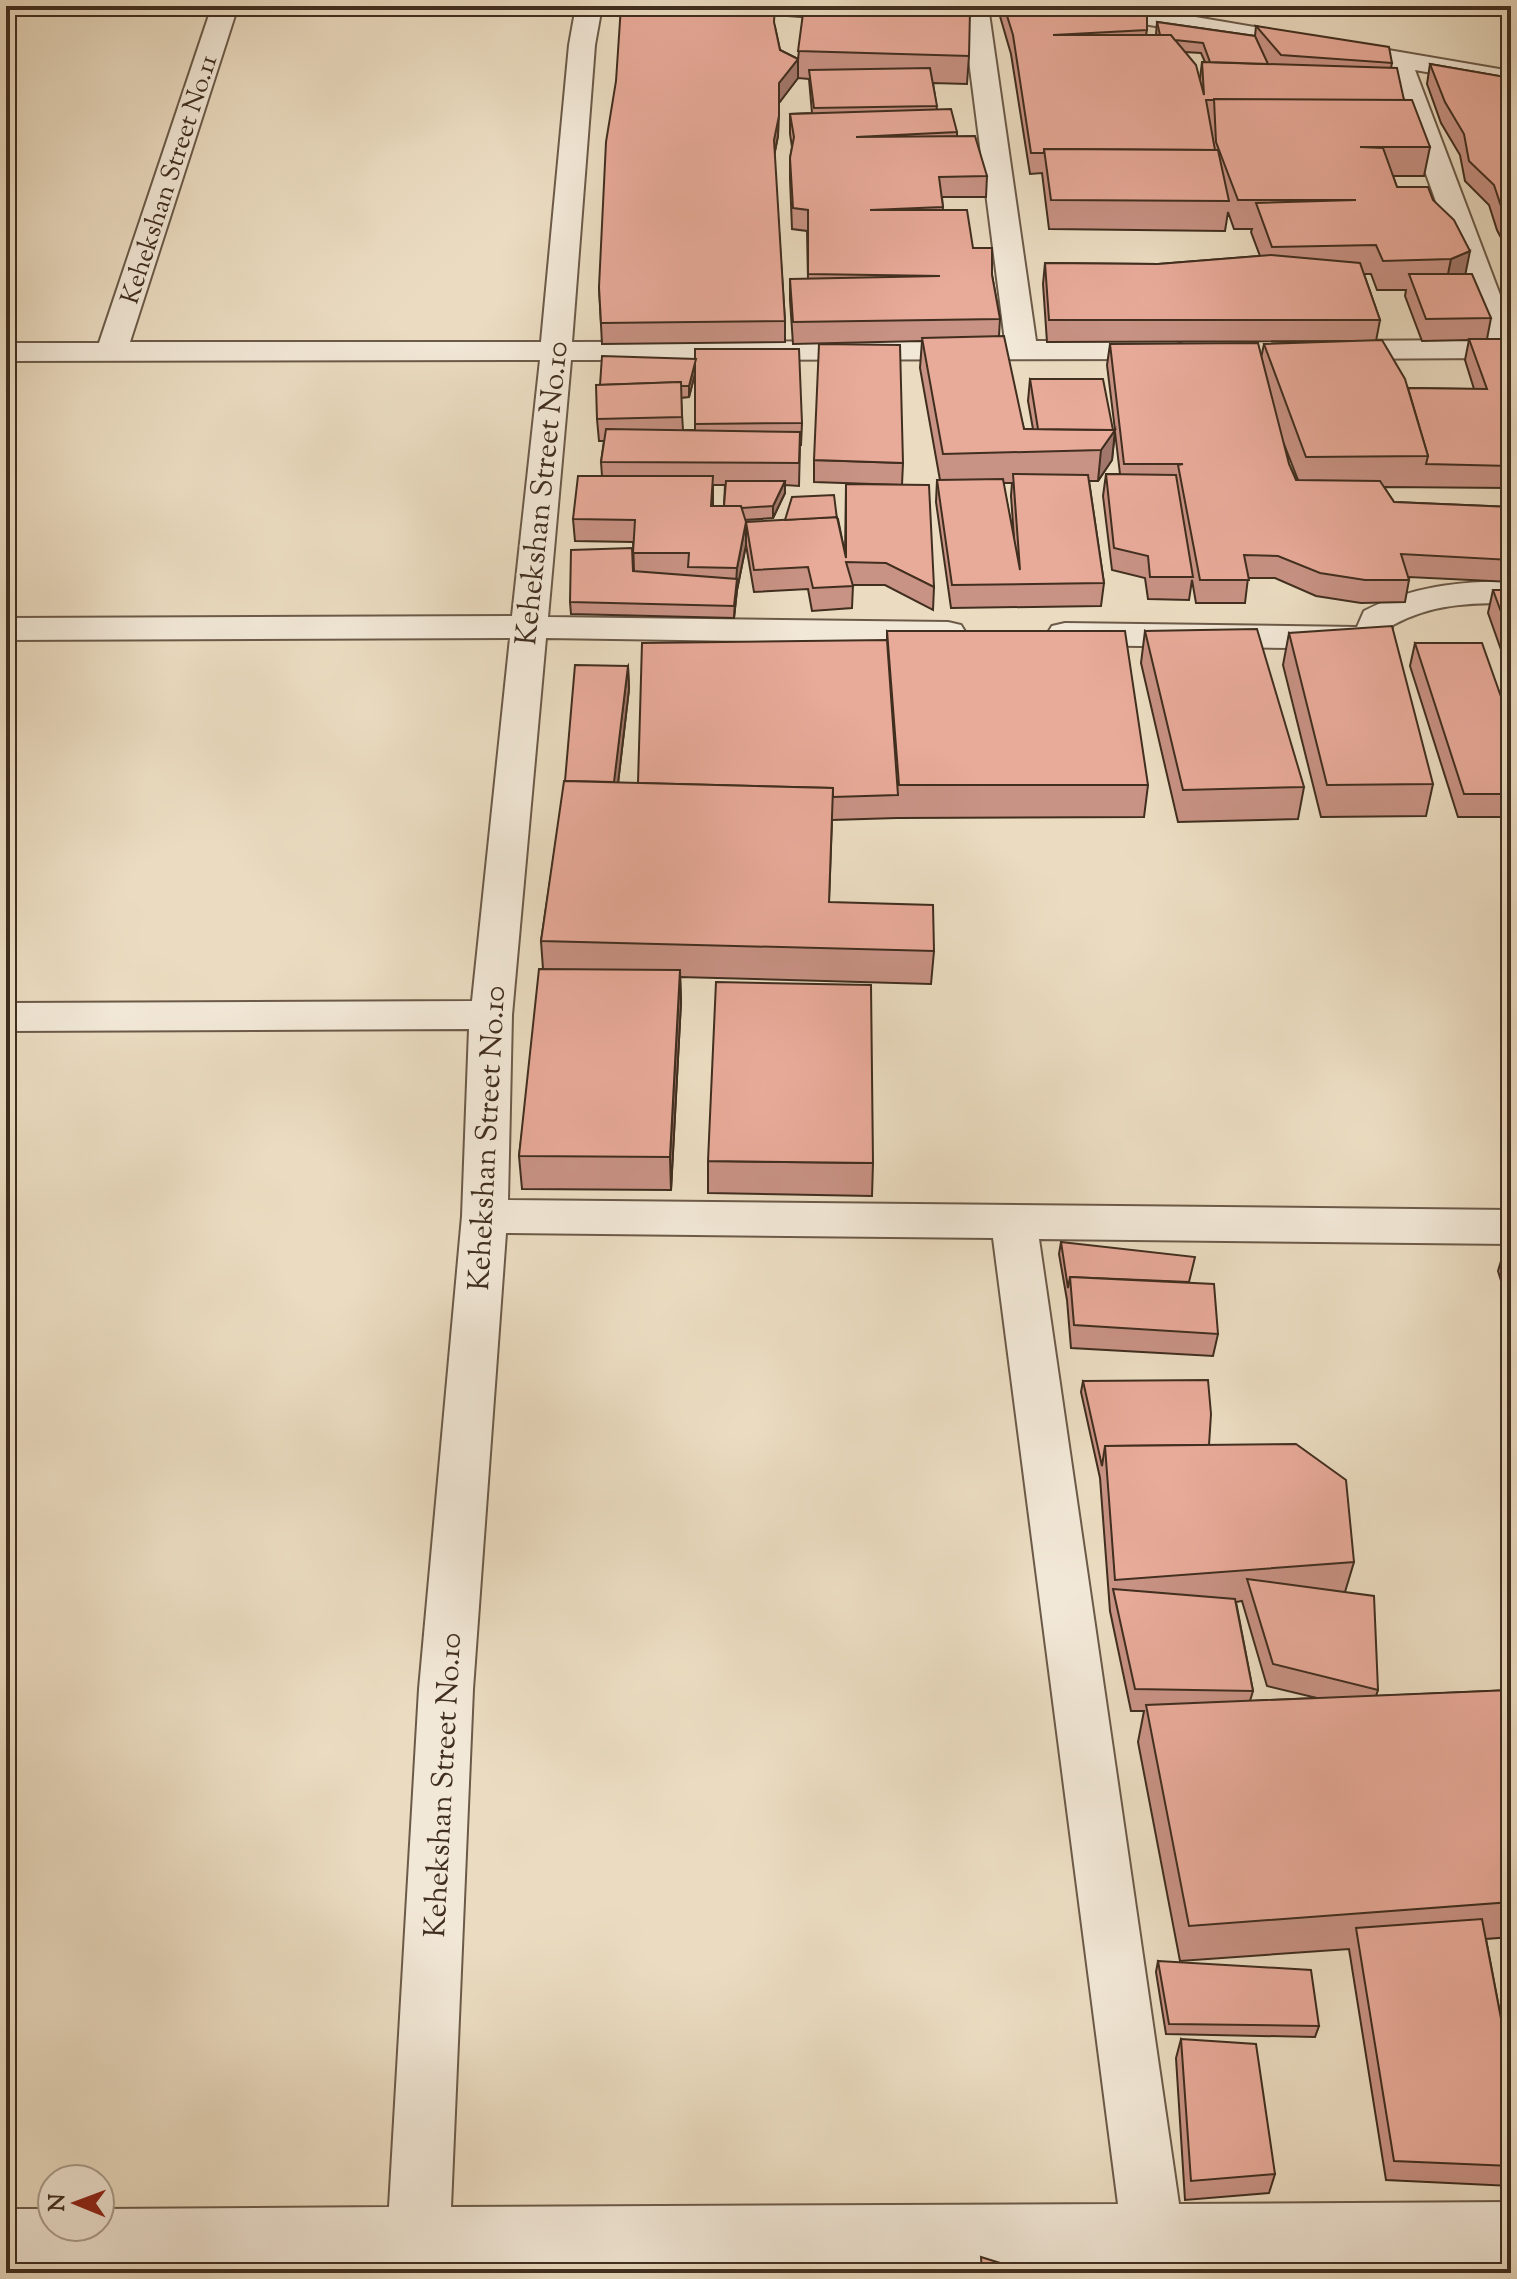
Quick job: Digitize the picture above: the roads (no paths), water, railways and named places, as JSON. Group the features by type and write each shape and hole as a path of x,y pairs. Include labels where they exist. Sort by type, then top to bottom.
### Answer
{"street":[{"name":"Kehekshan Street No.11","path":"111,352 225,6"},
{"name":"Kehekshan Street No.10","path":"418,2255 446,1689 485,1216 491,1015 556,352 582,45 589,6"},
{"path":"975,6 1022,350"},
{"path":"1086,6 1511,79"},
{"path":"1302,350 1509,354 1398,59"},
{"path":"6,352 1193,350"},
{"path":"1034,634 1371,638 1377,619 1405,602 1436,594 1511,592"},
{"path":"6,629 528,627 986,633"},
{"path":"6,1017 491,1015"},
{"path":"485,1216 1511,1227"},
{"path":"1014,1222 1153,2235"},
{"path":"6,2240 418,2255 1153,2235 1511,2234"}]}
